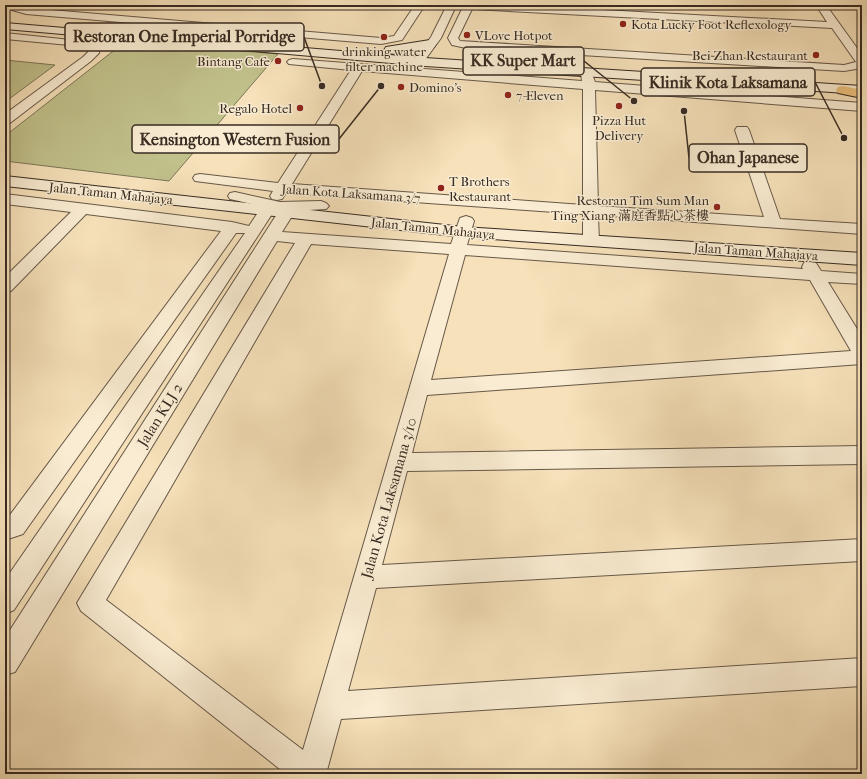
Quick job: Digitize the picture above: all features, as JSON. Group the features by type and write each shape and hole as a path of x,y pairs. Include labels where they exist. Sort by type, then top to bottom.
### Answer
{"main road":[{"path":"6,19 430,50 470,56 862,79"},
{"path":"6,19 390,50 430,50 588,79 862,90"},
{"path":"843,90 862,94"},
{"name":"Jalan Taman Mahajaya","path":"5,171 235,196 463,234 591,235 862,247"},
{"name":"Jalan Taman Mahajaya","path":"5,181 277,204 321,206 463,234"},
{"name":"Jalan Taman Mahajaya","path":"591,235 862,259"}],"street":[{"path":"15,5 19,10 26,11 381,41 398,38 420,5"},
{"path":"430,50 452,5 834,25"},
{"path":"469,6 453,38 456,43 466,45 844,68 856,67 862,63 821,5"},
{"path":"5,36 80,43 90,45 94,48 93,52 87,59 5,120"},
{"path":"293,62 358,68 588,79 862,107"},
{"name":"Jalan KLJ 2","path":"5,662 263,233 277,204 358,68"},
{"path":"588,79 591,235"},
{"path":"742,130 774,223"},
{"name":"Jalan Kota Laksamana 3/7","path":"200,178 277,204 591,210 862,229"},
{"path":"5,199 232,227 263,233 306,238 463,234 814,275 862,279"},
{"path":"5,287 82,209"},
{"path":"5,530 15,526 232,227"},
{"name":"Jalan KLJ 2","path":"5,602 263,233"},
{"name":"Jalan Kota Laksamana 3/10","path":"310,774 463,234"},
{"path":"306,238 90,603 310,774"},
{"path":"805,254 814,275 862,353"},
{"path":"420,388 862,357"},
{"path":"399,462 862,455"},
{"path":"367,577 862,550"},
{"path":"330,706 862,672"}],"green space":[{"path":"126,41 278,54 169,181 5,161 5,136"},
{"path":"5,60 55,65 5,102"}],"place":[{"name":"Kota Lucky Foot Reflexology","path":"623,24"},
{"name":"VLove Hotpot","path":"467,35"},
{"name":"drinking water filter machine","path":"384,37"},
{"name":"Bei Zhan Restaurant","path":"816,55"},
{"name":"Bintang Cafe","path":"278,61"},
{"name":"Restoran One Imperial Porridge","path":"322,86"},
{"name":"Kensington Western Fusion","path":"381,86"},
{"name":"Domino's","path":"401,87"},
{"name":"7-Eleven","path":"508,95"},
{"name":"KK Super Mart","path":"634,101"},
{"name":"Pizza Hut Delivery","path":"619,106"},
{"name":"Regalo Hotel","path":"300,108"},
{"name":"Ohan Japanese","path":"684,111"},
{"name":"Klinik Kota Laksamana","path":"844,138"},
{"name":"T Brothers Restaurant","path":"441,188"},
{"name":"Restoran Tim Sum Man Ting Xiang 滿庭香點心茶樓","path":"717,207"}]}
